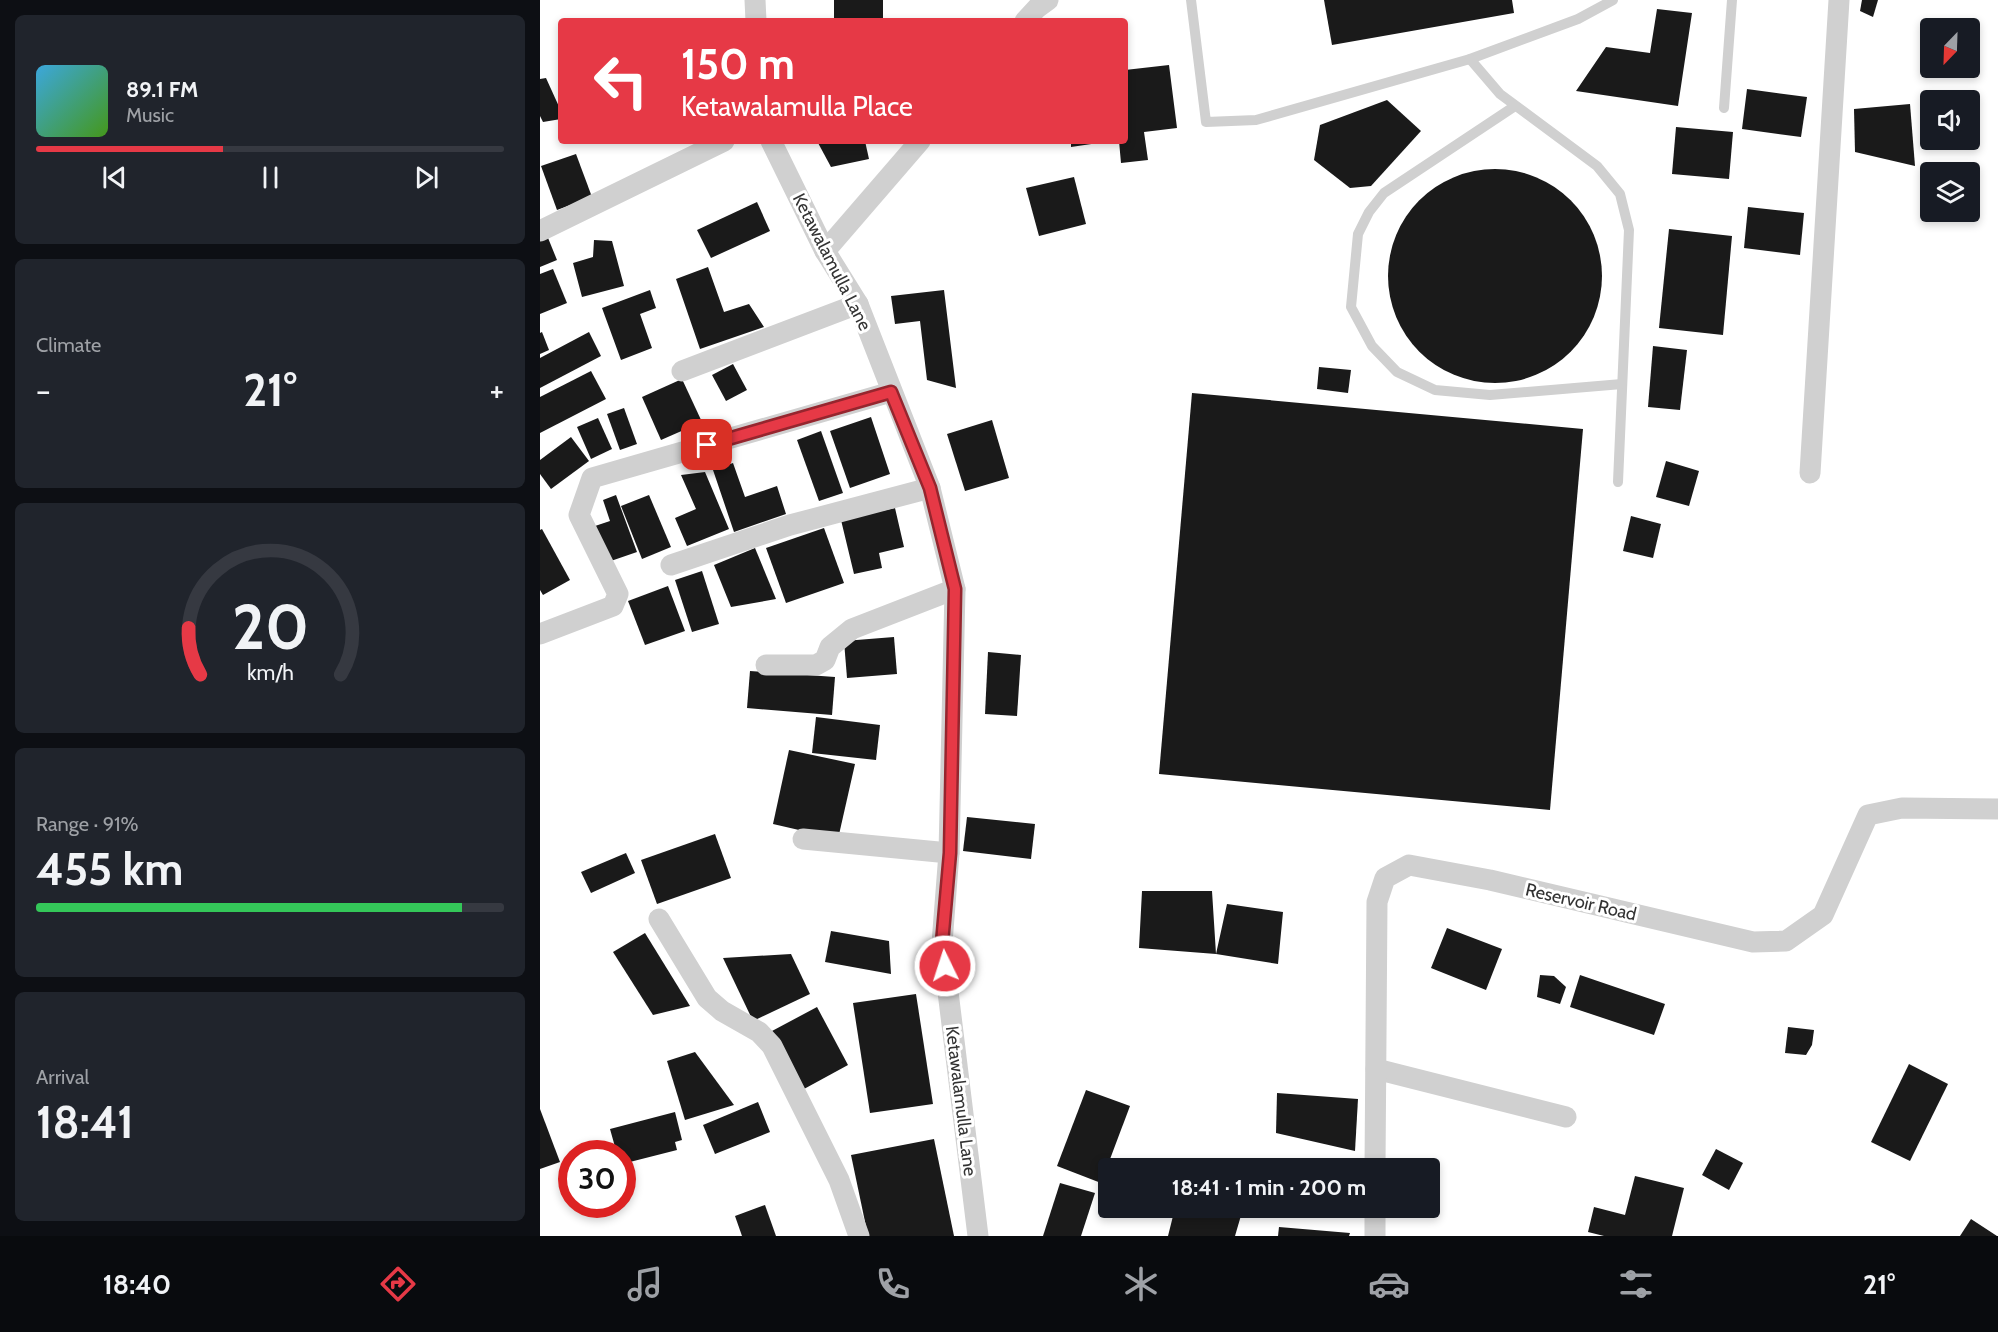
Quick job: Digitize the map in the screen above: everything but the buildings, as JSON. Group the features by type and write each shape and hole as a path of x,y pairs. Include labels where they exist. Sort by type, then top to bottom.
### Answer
{"street":[{"path":"754,0 756,18"},
{"path":"1028,18 1036,8 1048,0"},
{"path":"1810,473 1839,0"},
{"path":"540,231 718,144"},
{"name":"Ketawalamulla Lane","path":"772,144 825,251 858,304 930,488 955,589 950,853 942,943 978,1236"},
{"path":"825,251 917,144"},
{"path":"682,371 858,304"},
{"path":"540,634 613,606 618,594 579,514 592,478 891,392"},
{"path":"671,565 790,525 930,488"},
{"path":"766,665 816,665 825,660 831,647 852,629 955,589"},
{"name":"Reservoir Road","path":"1375,1158 1377,902 1385,878 1409,865 1490,880 1753,942 1786,941 1823,915 1868,815 1902,808 1998,810"},
{"path":"803,839 950,853"},
{"path":"659,919 707,998 722,1011 759,1032 772,1046 839,1180 859,1236"},
{"path":"1376,1069 1566,1118"},
{"path":"1375,1218 1375,1236"}],"lane":[{"path":"1191,0 1206,122 1256,120 1470,58 1578,19 1613,0"},
{"path":"1724,108 1732,0"},
{"path":"1470,58 1500,94 1597,166 1620,194 1629,230 1618,482"},
{"path":"1515,106 1384,193 1358,234 1352,307 1372,346 1397,372 1435,390 1490,395 1622,384"}],"route":[{"path":"707,445 891,392 930,488 955,589 950,853 942,943 945,966"}]}
